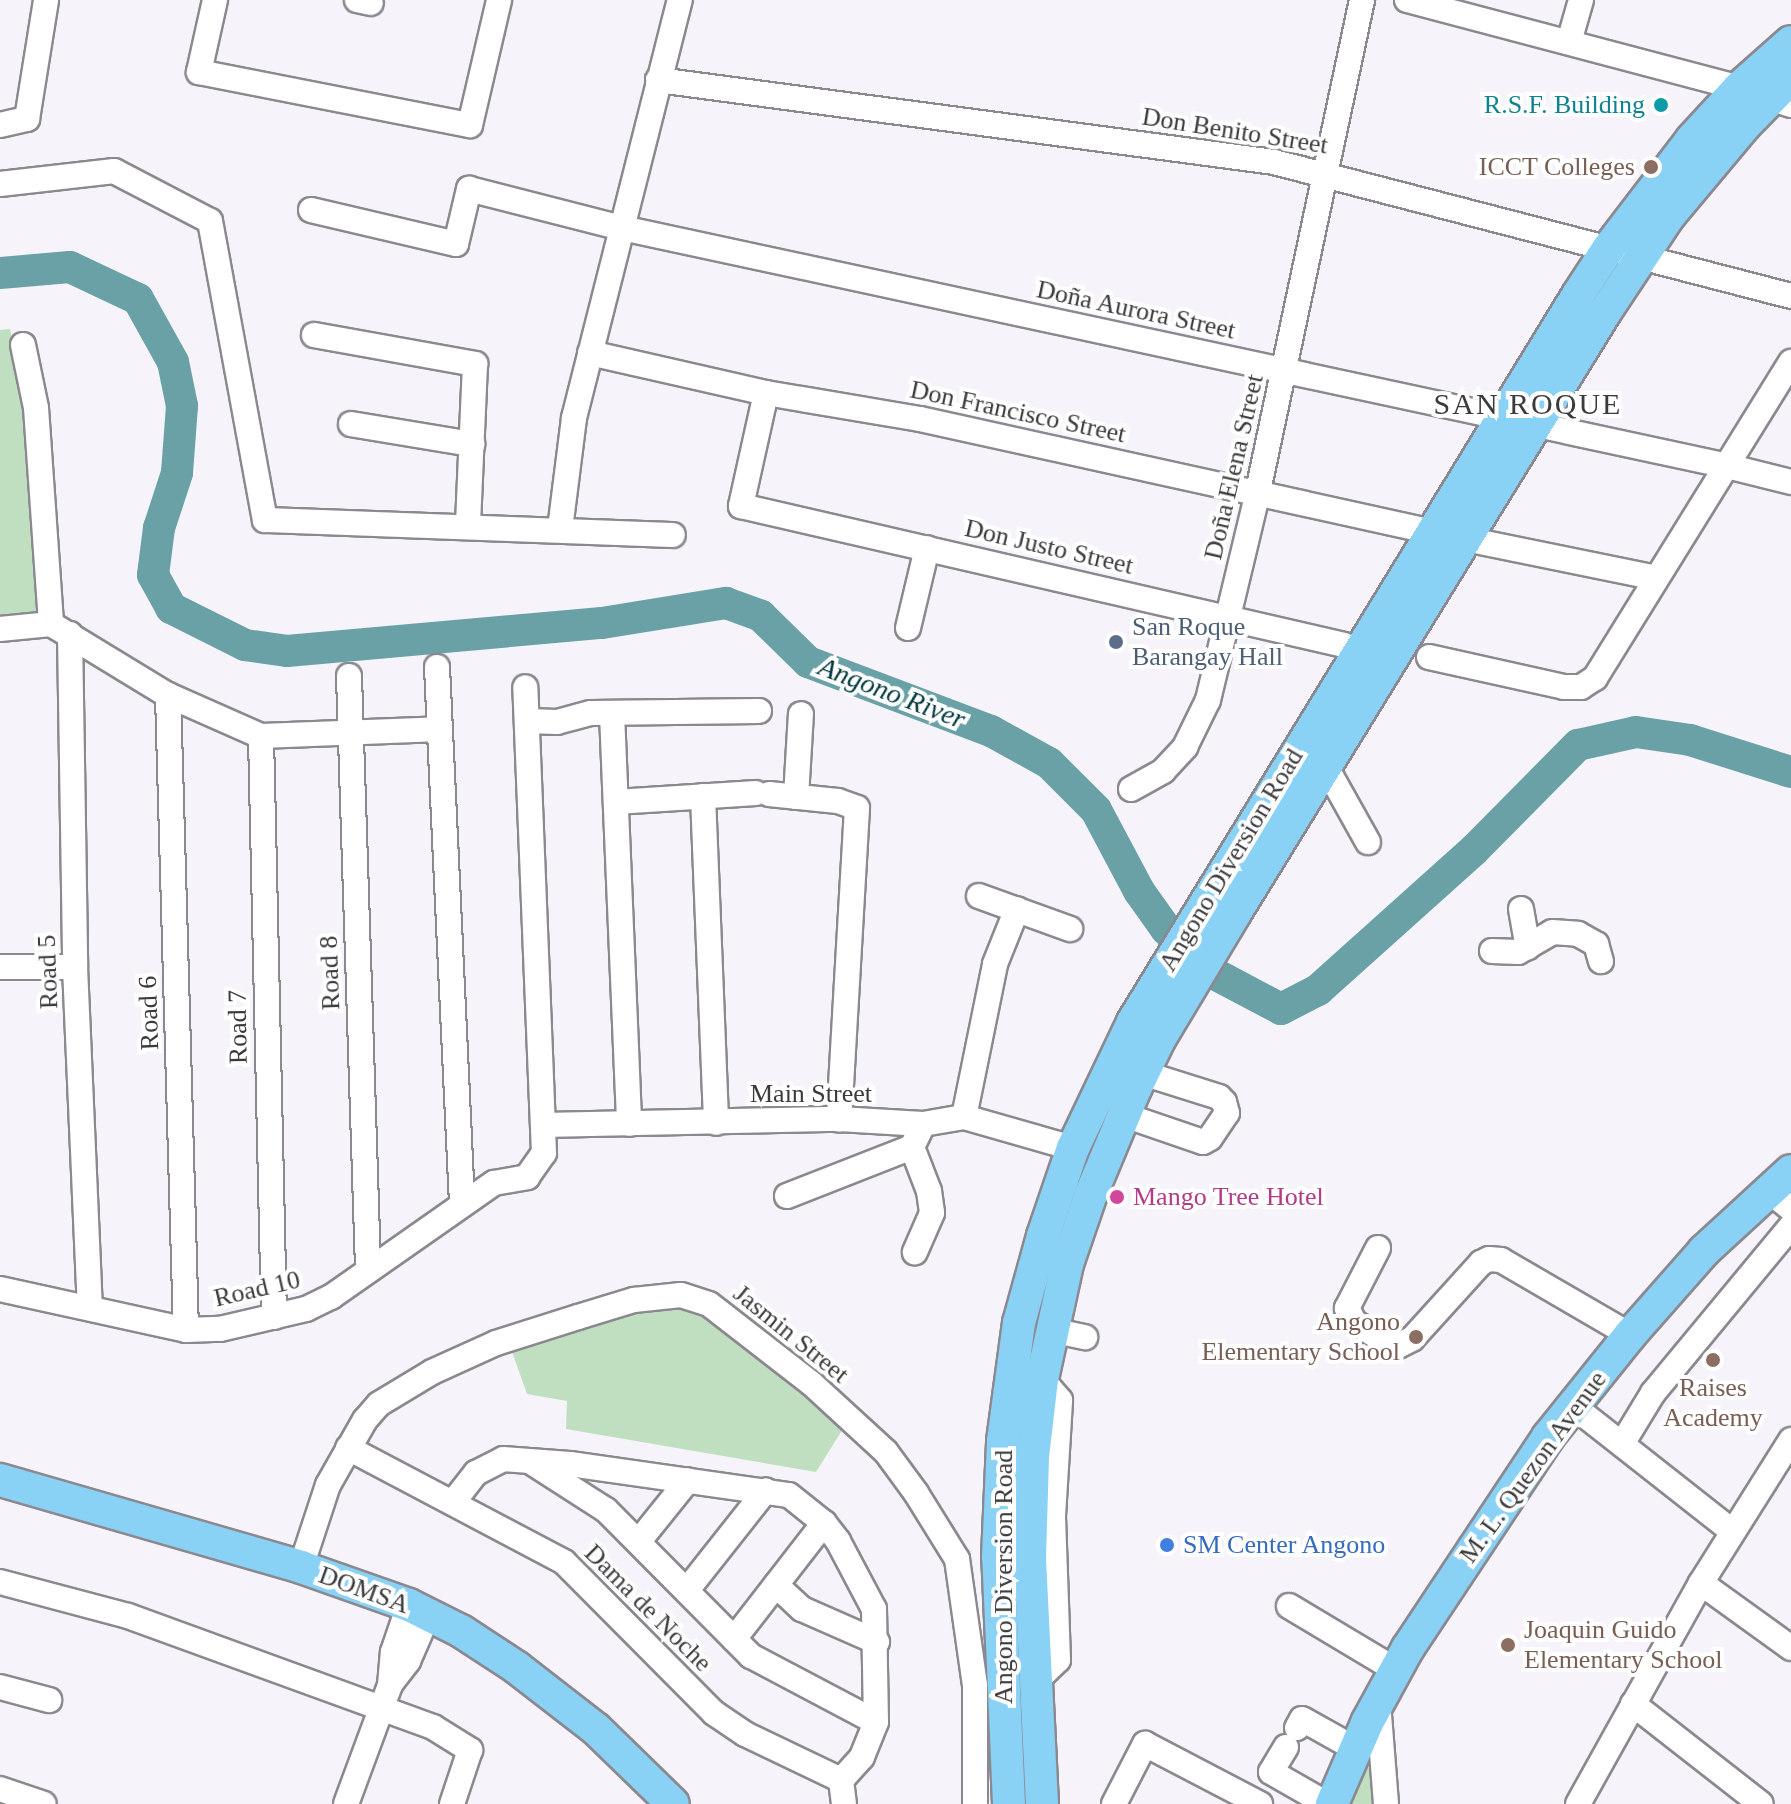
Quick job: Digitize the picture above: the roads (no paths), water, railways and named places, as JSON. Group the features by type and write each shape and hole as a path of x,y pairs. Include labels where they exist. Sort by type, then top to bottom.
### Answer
{"main road":[{"name":"Angono Diversion Road","path":"1221,905 1326,767 1465,539 1518,423 1608,249 1684,149 1739,88 1791,42"},
{"name":"Angono Diversion Road","path":"1009,1804 998,1557 1003,1441 1019,1323 1043,1236 1073,1148 1221,905 1433,532 1518,423 1677,205 1784,93"},
{"name":"Angono Diversion Road","path":"1042,1804 1035,1682 1043,1589 1042,1379 1067,1264 1104,1160 1143,1073 1146,1030"},
{"path":"1073,1148 1104,1160"},
{"name":"M. L. Quezon Avenue","path":"1329,1804 1396,1670 1508,1494 1630,1335 1704,1251 1784,1191"},
{"path":"1019,1323 1051,1330"},
{"name":"DOMSA","path":"0,1480 301,1567 418,1610 461,1631 516,1667 596,1729 673,1804"}],"street":[{"path":"0,125 27,119 46,0"},
{"path":"215,0 199,72 470,125 499,0"},
{"path":"560,529 567,453 680,0"},
{"name":"Doña Elena Street","path":"1131,789 1163,771 1185,747 1199,725 1258,491 1362,0"},
{"path":"1407,0 1445,4 1569,42 1739,88 1784,93"},
{"path":"1569,42 1581,0"},
{"name":"Don Benito Street","path":"658,80 1274,162 1791,296"},
{"path":"0,184 114,171 210,221 265,520 673,535"},
{"name":"Doña Aurora Street","path":"311,210 456,244 469,189 622,228 1791,482"},
{"path":"314,335 475,364 468,526"},
{"name":"Road 5","path":"23,345 36,408 61,629 90,1308"},
{"name":"Don Francisco Street","path":"590,353 766,393 920,419 1433,532"},
{"path":"1429,657 1564,687 1581,687 1595,678 1791,362"},
{"name":"Don Justo Street","path":"766,393 741,506 1344,645"},
{"path":"351,424 472,444"},
{"path":"1465,539 1656,578"},
{"path":"908,628 927,548"},
{"path":"0,629 61,629 168,695 261,736 440,729"},
{"path":"437,667 462,1204"},
{"name":"Road 8","path":"349,676 368,1269"},
{"path":"525,687 543,1125"},
{"name":"Road 6","path":"168,695 186,1330"},
{"path":"527,721 557,722 591,713 759,711"},
{"path":"612,714 629,1124"},
{"path":"796,797 801,714"},
{"name":"Road 7","path":"261,736 274,1317"},
{"path":"1326,767 1368,842"},
{"path":"616,802 762,794 838,801 857,808 839,1119"},
{"path":"703,796 716,1123"},
{"path":"979,896 1070,929"},
{"path":"964,1117 995,964 1017,909"},
{"path":"1521,909 1528,947"},
{"path":"1492,951 1518,952 1552,932 1578,934 1596,944 1601,961"},
{"path":"0,967 75,967"},
{"path":"1124,1115 1203,1142 1210,1138 1227,1113 1219,1097 1143,1073"},
{"name":"Main Street","path":"543,1125 839,1119 923,1124 964,1117 1073,1148"},
{"path":"787,1196 912,1147 923,1124"},
{"name":"Road 10","path":"0,1289 186,1330 220,1329 306,1309 331,1297 494,1183 527,1177 544,1153 543,1125"},
{"path":"912,1147 929,1191 932,1213 915,1252"},
{"path":"1624,1440 1653,1393 1791,1226"},
{"path":"1378,1248 1347,1308 1354,1322 1387,1343 1398,1346 1412,1339 1481,1263 1489,1259 1501,1260 1630,1335"},
{"name":"Jasmin Street","path":"301,1567 328,1485 348,1448 379,1404 432,1372 496,1343 634,1300 681,1295 709,1304 812,1384 886,1452 957,1559 975,1685 975,1804"},
{"path":"1051,1330 1085,1337"},
{"path":"1576,1403 1735,1527"},
{"path":"1578,1804 1701,1583 1791,1440"},
{"name":"Dama de Noche","path":"348,1448 454,1501 564,1562 714,1713 842,1792"},
{"path":"454,1501 476,1473 503,1459 789,1495 824,1523 866,1590 874,1609 877,1642 876,1722 862,1757 842,1792"},
{"path":"529,1460 606,1510 734,1639 771,1670 876,1722"},
{"path":"639,1541 688,1480"},
{"path":"687,1590 766,1490"},
{"path":"734,1639 824,1523"},
{"path":"0,1582 128,1616 386,1696 470,1750 452,1804"},
{"path":"1701,1583 1791,1648"},
{"path":"776,1585 802,1609 877,1642"},
{"path":"1289,1606 1396,1670"},
{"path":"346,1804 386,1696 393,1652 418,1610"},
{"path":"0,1687 49,1700"},
{"path":"1378,1702 1386,1804"},
{"path":"1633,1704 1761,1804"},
{"path":"1329,1804 1271,1772 1302,1719 1356,1749"},
{"path":"1114,1804 1145,1744 1260,1804"},
{"path":"0,1789 44,1804"}],"waterway":[{"name":"Angono River","path":"0,273 70,267 138,299 173,362 182,406 177,473 159,528 153,575 171,608 245,645 287,651 602,623 726,603 761,616 808,662 991,731 1049,763 1096,810 1139,891 1166,929 1213,973 1281,1009 1318,990 1474,850 1578,745 1636,732 1690,740 1791,772"}],"place":[{"name":"R.S.F. Building","path":"1661,105"},
{"name":"ICCT Colleges","path":"1651,167"},
{"name":"San Roque Barangay Hall","path":"1116,642"},
{"name":"Mango Tree Hotel","path":"1117,1197"},
{"name":"Angono Elementary School","path":"1416,1337"},
{"name":"Raises Academy","path":"1713,1360"},
{"name":"SM Center Angono","path":"1167,1545"},
{"name":"Joaquin Guido Elementary School","path":"1508,1645"}],"district":[{"name":"SAN ROQUE","path":"1528,404"}]}
